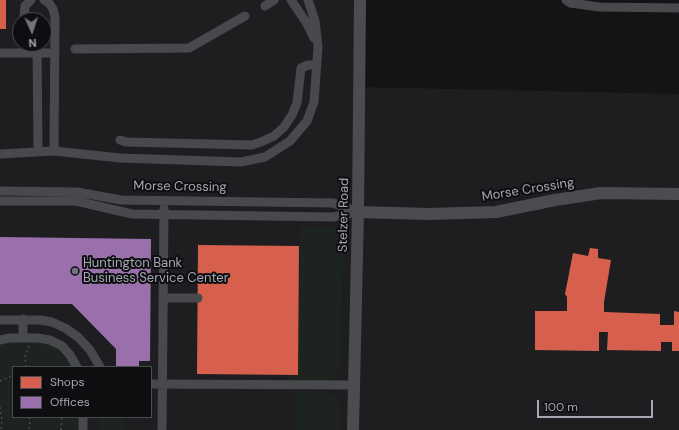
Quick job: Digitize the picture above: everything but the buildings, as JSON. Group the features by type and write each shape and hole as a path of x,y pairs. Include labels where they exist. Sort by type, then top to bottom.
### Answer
{"main road":[{"name":"Stelzer Road","path":"353,430 358,212 360,0"},
{"name":"Morse Crossing","path":"358,212 429,214 496,212 555,200 601,193 679,194"}],"street":[{"path":"24,12 24,6 31,0"},
{"path":"44,0 54,9 55,17 54,151"},
{"path":"265,6 274,0"},
{"path":"291,0 306,22 318,47"},
{"path":"0,154 54,151 120,158 241,162 266,157 290,141 307,121 314,102 318,47 315,21 308,0"},
{"path":"566,0 570,3 600,7 679,8"},
{"path":"75,49 189,48 246,16"},
{"path":"0,53 12,51"},
{"path":"37,52 38,151"},
{"path":"120,140 126,142 252,145 274,136 284,127 292,116 297,103 301,68 308,64 317,65"},
{"path":"193,160 195,144"},
{"name":"Morse Crossing","path":"0,190 77,192 121,200 333,203 358,212"},
{"name":"Morse Crossing","path":"0,201 76,201 132,214 333,216 358,212"},
{"path":"162,430 161,384 164,201"},
{"path":"163,298 198,298"},
{"path":"23,319 27,338"},
{"path":"0,320 40,320 52,322 65,328 78,337 90,350 99,366"},
{"path":"0,340 9,338 50,340 62,346 70,355 76,366"},
{"path":"288,375 288,385"},
{"path":"152,384 354,385"},
{"path":"83,418 83,430"}],"path":[{"path":"26,366 25,357 27,338"},
{"path":"0,381 12,375"},
{"path":"0,407 2,421 1,430"},
{"path":"29,418 30,430"},
{"path":"61,430 62,418"}],"shaded area":[{"path":"0,0 360,0 359,87 679,94 679,430 0,430"},
{"path":"300,228 333,228 338,230 339,234 343,234 340,367 336,376 329,381 293,381 292,378 292,375 298,375"},
{"path":"0,340 50,340 76,366 12,366 12,418 83,418 83,430 0,430"},
{"path":"296,391 326,391 335,396 338,400 340,409 340,430 296,430 297,395 292,394"},
{"path":"99,418 124,418 124,430 98,430"}],"place":[{"name":"Huntington Bank Business Service Center","path":"75,271"}]}
